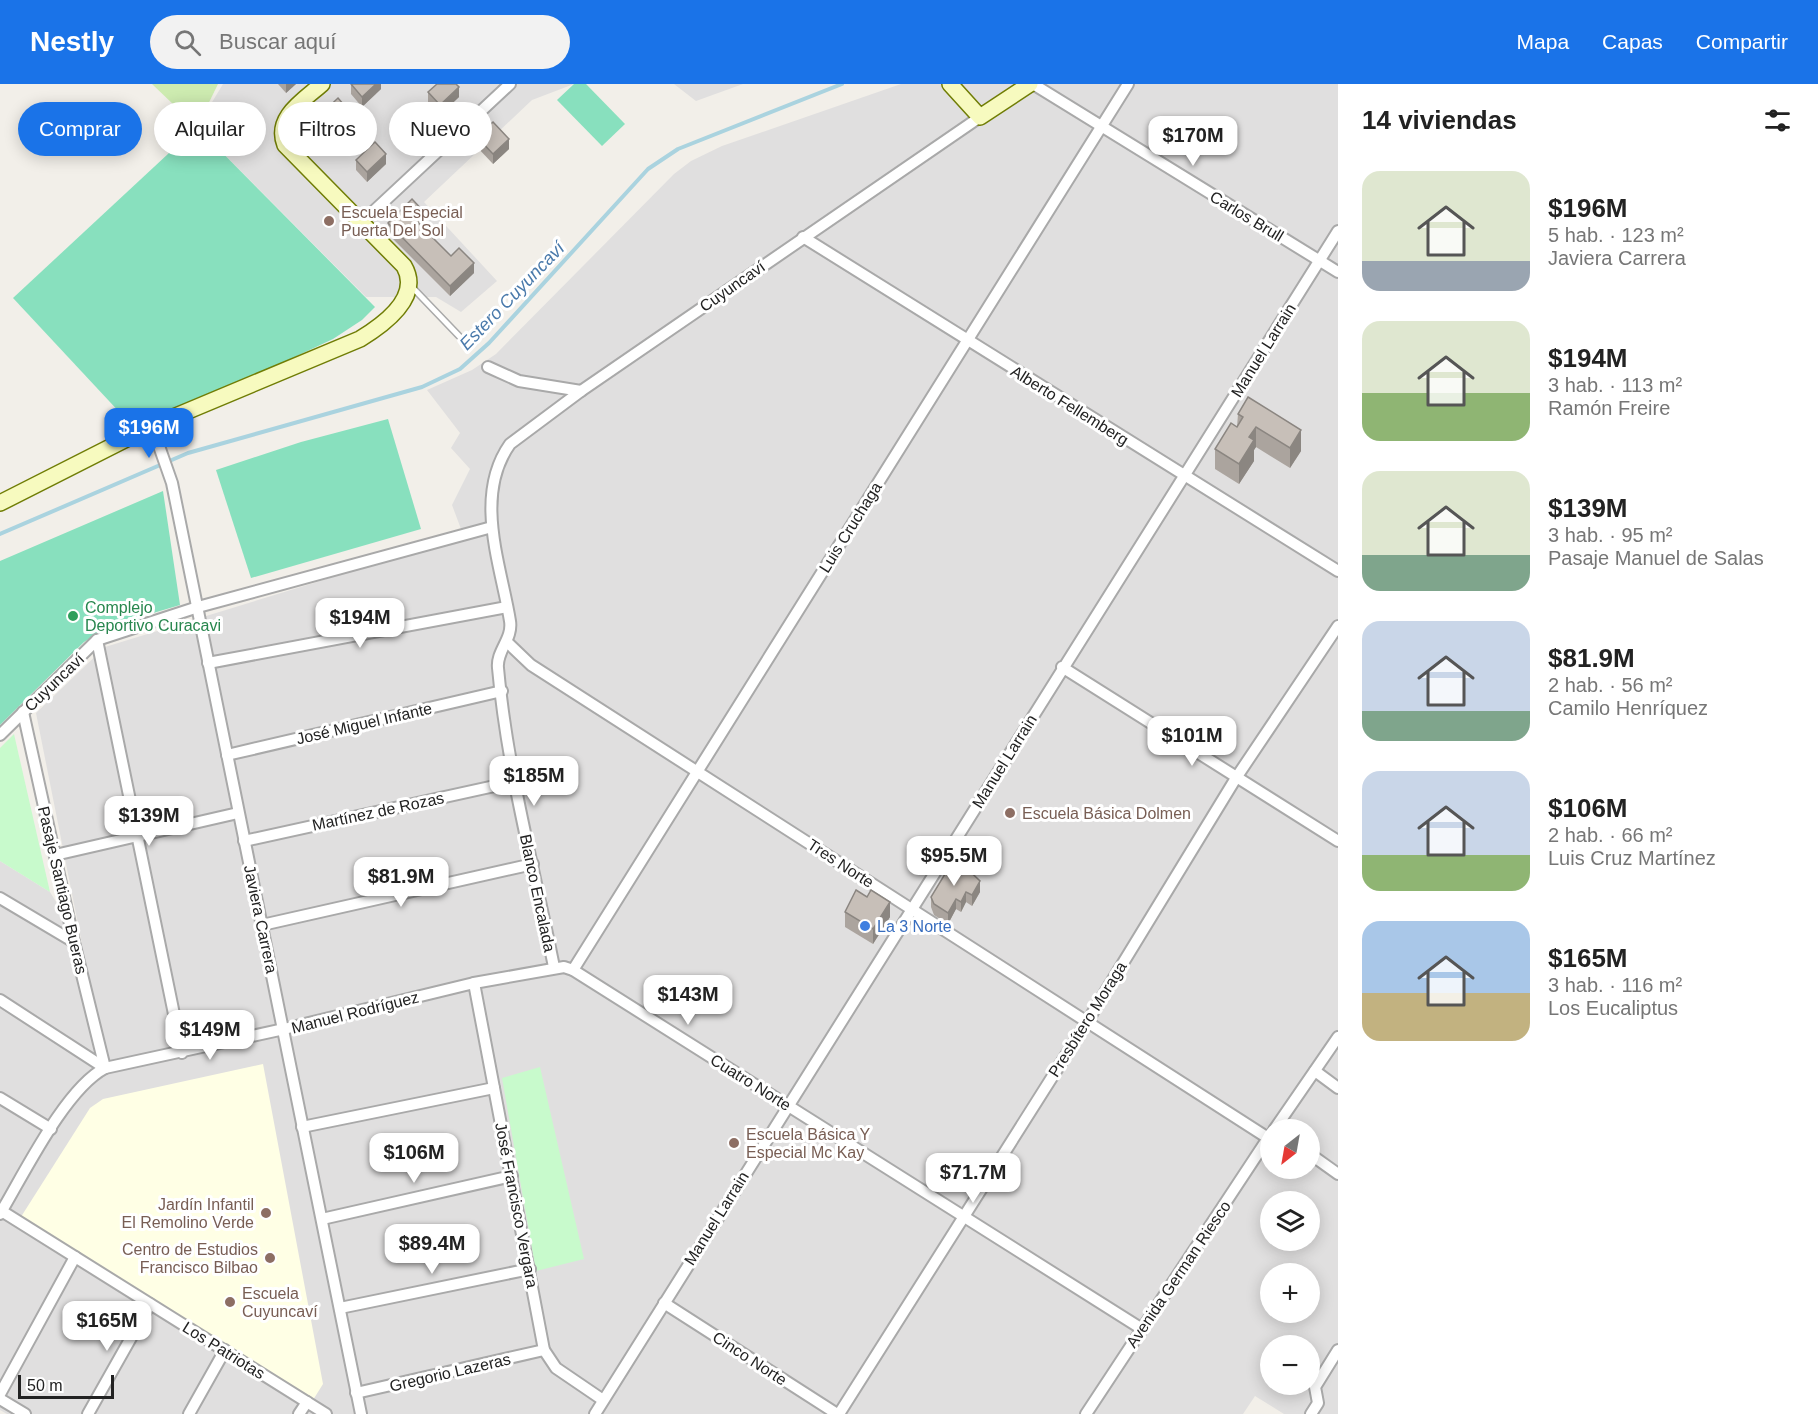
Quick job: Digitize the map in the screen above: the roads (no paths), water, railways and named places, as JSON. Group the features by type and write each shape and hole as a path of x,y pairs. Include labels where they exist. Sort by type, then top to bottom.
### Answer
{"street":[{"path":"0,503 152,426 360,339 384,324 400,306 409,283 409,274 404,266 285,145 281,136 282,127 290,112 322,84"},
{"path":"362,222 510,84"},
{"path":"950,84 980,117"},
{"name":"Cuyuncaví","path":"507,642 511,627 492,526 495,477 504,452 510,444 581,391 803,237 1031,84"},
{"name":"Carlos Brull","path":"1031,84 1338,272"},
{"name":"Luis Cruchaga","path":"573,970 1128,84"},
{"name":"Manuel Larrain","path":"595,1414 1062,667 1338,231"},
{"name":"Alberto Fellemberg","path":"803,237 1338,571"},
{"path":"488,367 519,381 581,391"},
{"name":"Javiera Carrera","path":"152,426 172,483 361,1414"},
{"name":"Cuyuncaví","path":"0,735 97,640 198,607 492,526"},
{"path":"208,663 507,607"},
{"name":"Presbítero Moraga","path":"838,1414 1087,1022 1236,778 1338,626"},
{"path":"97,640 182,1053"},
{"name":"Tres Norte","path":"507,642 531,665 1087,1022 1260,1127"},
{"name":"Blanco Encalada","path":"507,642 497,666 513,782 554,967"},
{"path":"1062,667 1338,841"},
{"name":"José Miguel Infante","path":"227,755 502,691"},
{"name":"Pasaje Santiago Bueras","path":"23,712 74,942 105,1068"},
{"name":"Martínez de Rozas","path":"244,841 513,782"},
{"path":"54,855 238,813"},
{"path":"262,924 533,864"},
{"path":"0,898 74,942"},
{"name":"Manuel Rodríguez","path":"1,1212 51,1129 85,1081 105,1068 182,1053 474,983 554,967 573,970"},
{"name":"Cuatro Norte","path":"573,970 1142,1329"},
{"name":"José Francisco Vergara","path":"474,983 544,1350 556,1368 603,1400"},
{"path":"0,1000 105,1068"},
{"name":"Avenida German Riesco","path":"1281,1119 1338,1036"},
{"path":"1315,1071 1338,1088"},
{"path":"302,1127 494,1088"},
{"path":"0,1098 51,1129"},
{"name":"Avenida German Riesco","path":"1086,1414 1260,1151"},
{"path":"1320,1161 1338,1174"},
{"path":"322,1219 512,1176"},
{"name":"Los Patriotas","path":"1,1212 326,1414"},
{"path":"24,1414 0,1397 75,1257"},
{"path":"340,1308 530,1269"},
{"name":"Cinco Norte","path":"664,1303 838,1414"},
{"path":"88,1414 150,1304"},
{"path":"189,1414 225,1350"},
{"name":"Gregorio Lazeras","path":"356,1393 544,1350"},
{"path":"1311,1414 1318,1403 1315,1387 1338,1350"},
{"path":"299,1414 307,1402"}],"lane":[{"path":"409,283 459,336"}],"waterway":[{"name":"Estero Cuyuncaví","path":"0,534 188,453 422,387 460,369 489,343 648,169 678,149 842,84"}],"place":[{"name":"Escuela Especial Puerta Del Sol","path":"329,221"},
{"name":"Complejo Deportivo Curacavi","path":"73,616"},
{"name":"Escuela Básica Dolmen","path":"1010,813"},
{"name":"La 3 Norte","path":"865,926"},
{"name":"Escuela Básica Y Especial Mc Kay","path":"734,1143"},
{"name":"Jardín Infantil El Remolino Verde","path":"266,1213"},
{"name":"Centro de Estudios Francisco Bilbao","path":"270,1258"},
{"name":"Escuela Cuyuncaví","path":"230,1302"}]}
